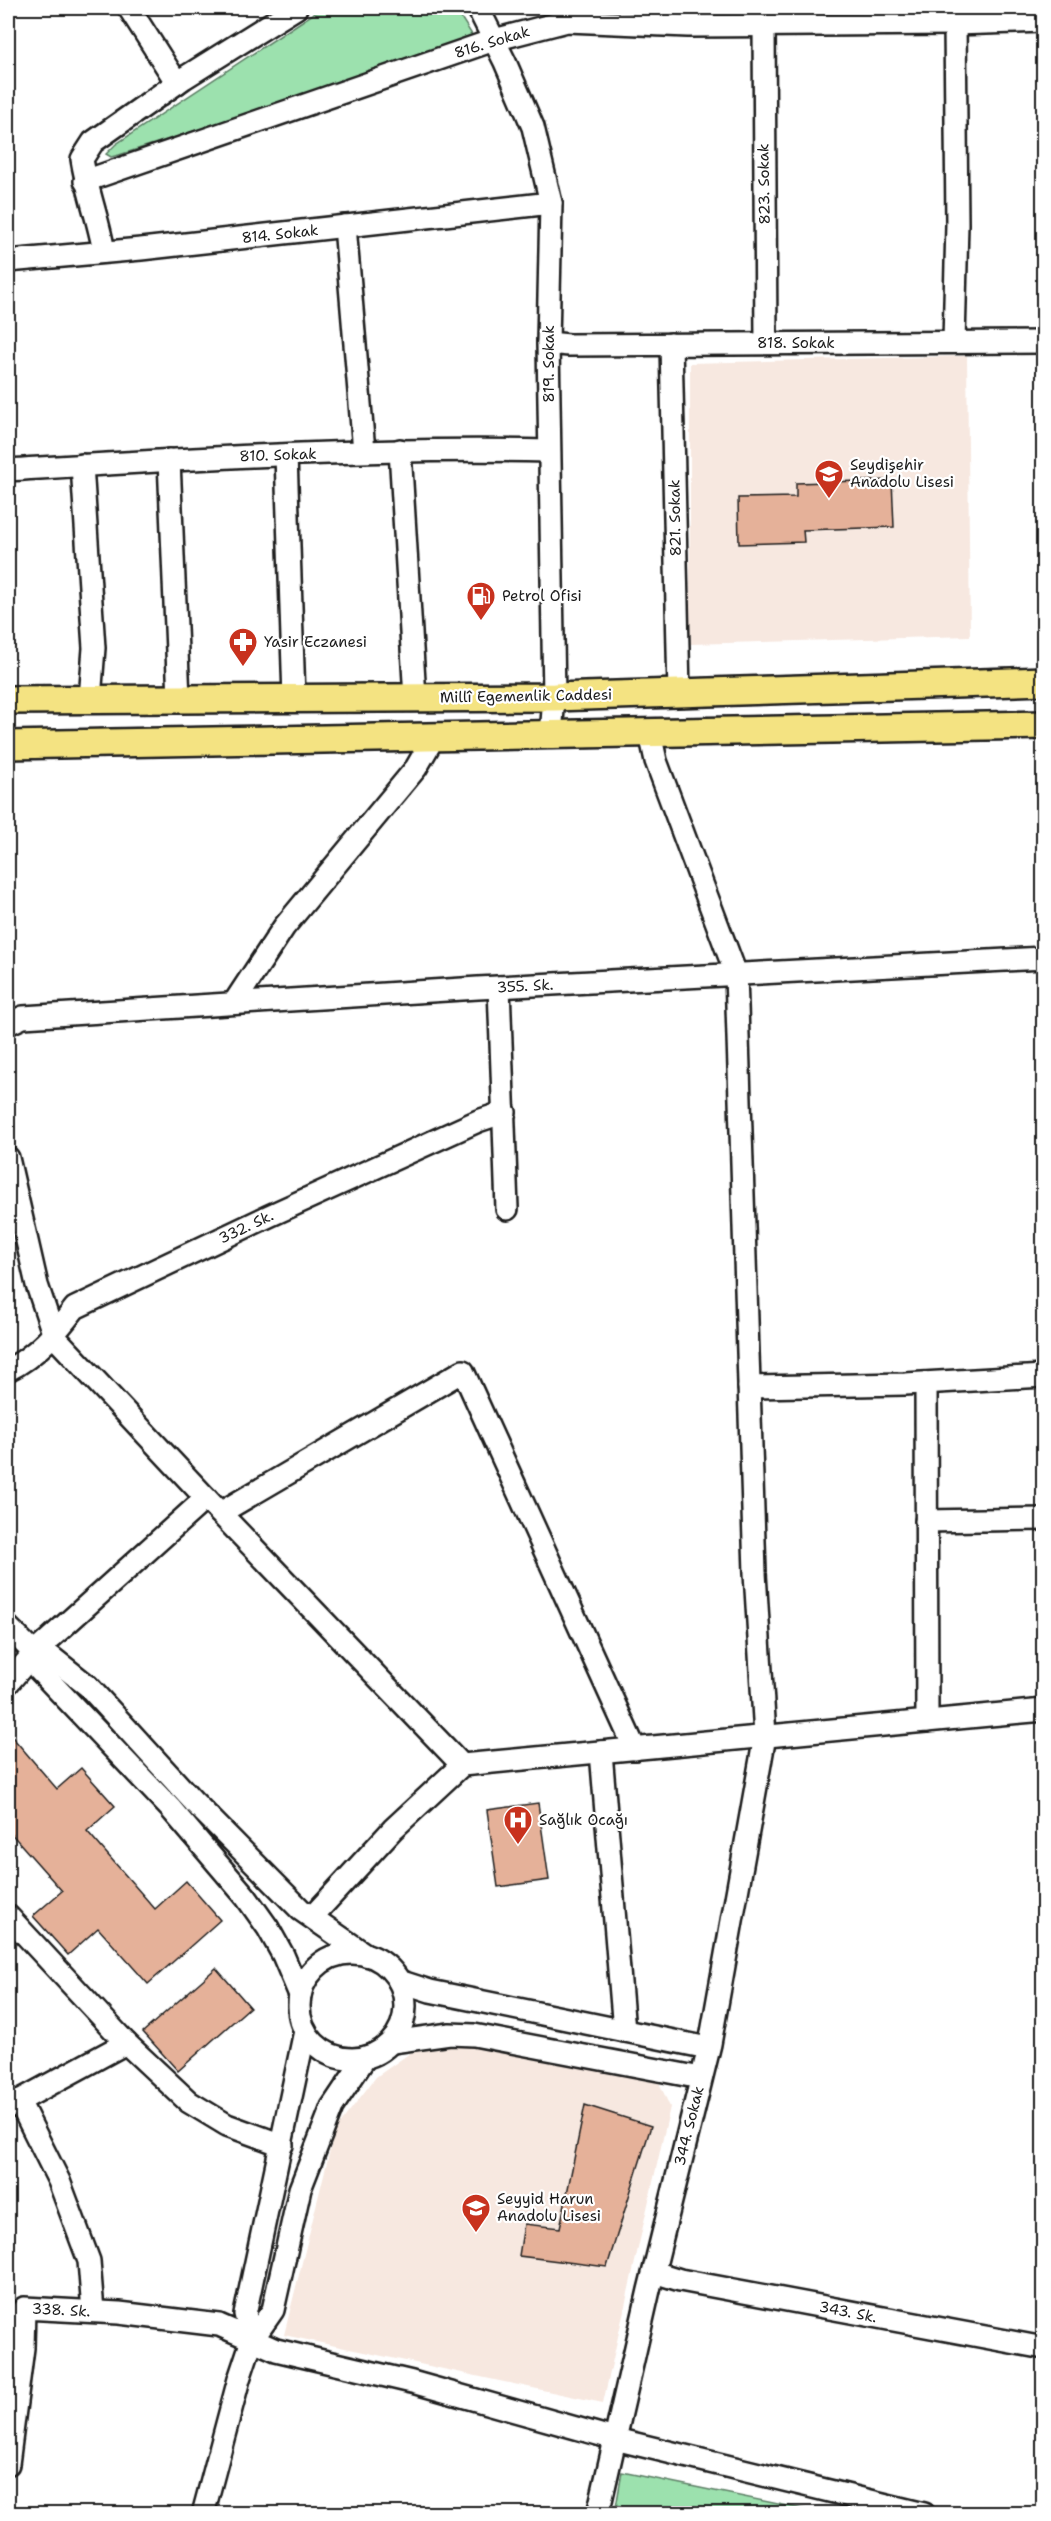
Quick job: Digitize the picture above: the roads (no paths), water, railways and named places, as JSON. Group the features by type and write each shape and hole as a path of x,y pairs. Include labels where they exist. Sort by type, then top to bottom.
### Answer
{"main road":[{"name":"Millî Egemenlik Caddesi","path":"8,700 554,697 1044,681"},
{"path":"8,745 1044,725"}],"street":[{"path":"129,8 177,83"},
{"path":"104,252 101,233 85,181 82,159 93,142 177,83 296,8"},
{"name":"819. Sokak","path":"478,8 533,126 551,203 548,343 554,697 551,735"},
{"name":"816. Sokak","path":"85,181 494,40 567,21 688,26 1044,21"},
{"path":"954,342 957,224 955,24"},
{"name":"823. Sokak","path":"764,26 766,343"},
{"name":"814. Sokak","path":"8,261 551,203"},
{"path":"345,226 364,451"},
{"name":"818. Sokak","path":"548,343 569,345 1044,342"},
{"name":"821. Sokak","path":"671,344 679,693"},
{"path":"400,450 415,698"},
{"name":"810. Sokak","path":"8,470 169,459 364,451 549,451"},
{"path":"286,454 294,698"},
{"path":"169,459 179,699"},
{"path":"82,465 94,648 90,699"},
{"name":"344. Sokak","path":"598,2514 708,2048 765,1736 755,1573 736,975 656,761 650,733"},
{"path":"234,1003 284,927 416,768 434,737"},
{"name":"355. Sk.","path":"8,1024 23,1017 234,1003 1044,958"},
{"path":"498,987 505,1112 507,1209"},
{"name":"332. Sk.","path":"8,1370 26,1361 54,1336 75,1308 280,1211 478,1121 505,1112"},
{"path":"8,1158 38,1285 54,1336 213,1506 462,1765"},
{"path":"8,1683 34,1653 213,1506 463,1371 635,1749"},
{"path":"749,1387 926,1383 1044,1376"},
{"path":"926,1383 927,1721"},
{"path":"926,1521 1044,1519"},
{"path":"8,1627 34,1653 38,1669 171,1809 246,1897 268,1928 283,1955 300,1995 300,2017 305,2031 315,2045 333,2056 344,2059 375,2055 392,2042 399,2033 406,2001 399,1981 386,1964 366,1955 301,1910 194,1802 88,1686 50,1656 34,1653"},
{"path":"312,1917 393,1829 462,1765 1044,1710"},
{"path":"601,1752 624,2031"},
{"path":"8,1916 126,2043 189,2102 227,2125 282,2145"},
{"path":"300,1995 309,1975 325,1961 345,1953 366,1955"},
{"path":"399,1981 430,1991 708,2048"},
{"path":"252,2340 245,2314 305,2031"},
{"path":"392,2042 450,2034 474,2035 701,2078"},
{"path":"93,2311 89,2261 59,2181 13,2104 126,2043"},
{"path":"202,2514 238,2379 252,2340 273,2310 300,2189 332,2107 365,2058"},
{"name":"343. Sk.","path":"654,2272 680,2280 1044,2348"},
{"name":"338. Sk.","path":"8,2464 22,2348 24,2308 93,2311 219,2325 276,2350 412,2382 615,2439 924,2514"}],"place":[{"name":"Seydişehir Anadolu Lisesi","path":"829,500"},
{"name":"Petrol Ofisi","path":"481,622"},
{"name":"Yasir Eczanesi","path":"243,668"},
{"name":"Sağlık Ocağı","path":"518,1846"},
{"name":"Seyyid Harun Anadolu Lisesi","path":"476,2234"}]}
